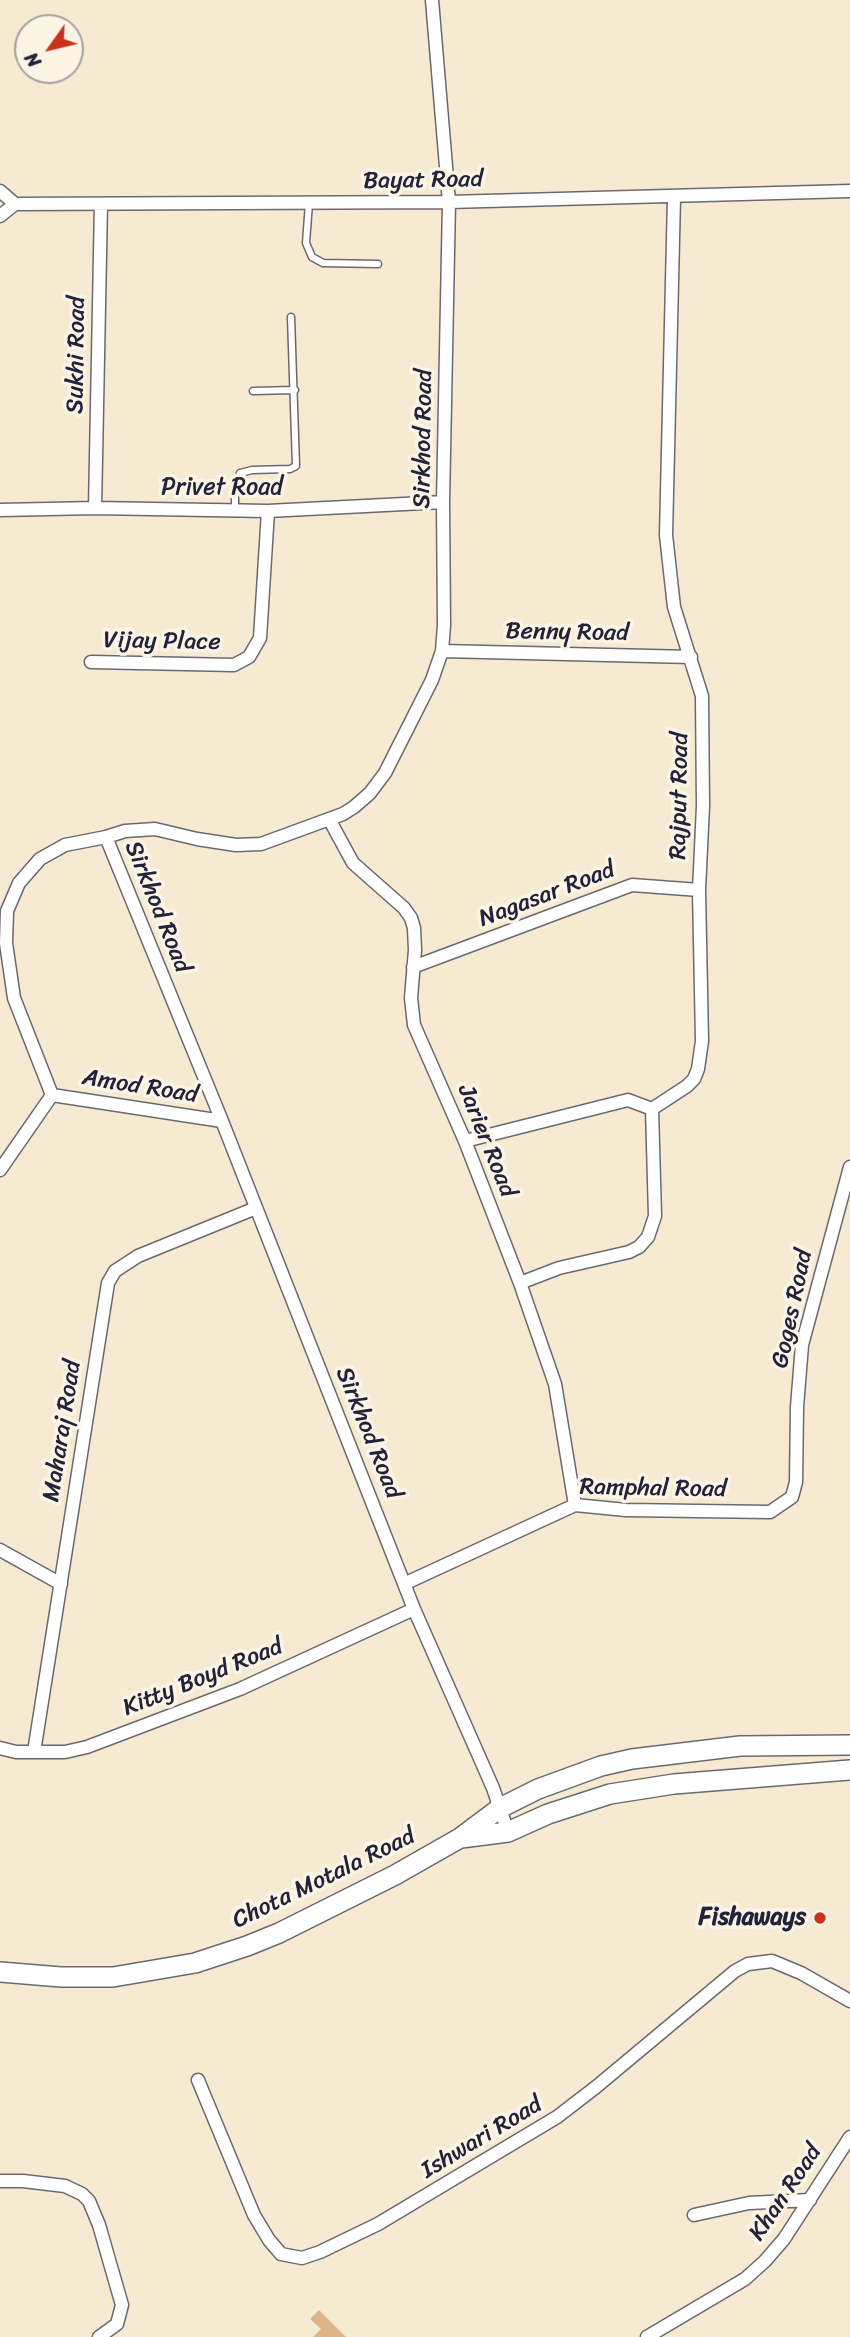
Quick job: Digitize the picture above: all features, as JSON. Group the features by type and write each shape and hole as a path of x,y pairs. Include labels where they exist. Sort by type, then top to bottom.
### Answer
{"street":[{"name":"Sirkhod Road","path":"432,0 449,202 443,502 444,625 442,651 432,680 385,773 370,793 354,807 261,844 236,845 155,830 125,831 106,837 222,1121 414,1609 508,1832"},
{"path":"0,191 15,204 0,216"},
{"name":"Bayat Road","path":"15,204 449,202 850,191"},
{"name":"Rajput Road","path":"652,1109 687,1087 698,1069 702,1041 699,890 703,806 702,696 674,607 666,535 674,197"},
{"name":"Sukhi Road","path":"94,508 101,204"},
{"name":"Privet Road","path":"0,510 94,508 268,511 443,502"},
{"name":"Vijay Place","path":"91,662 234,665 249,657 260,638 268,511"},
{"name":"Benny Road","path":"442,651 691,656"},
{"name":"Jarier Road","path":"329,818 353,863 404,908 411,918 415,950 411,998 414,1025 465,1141 520,1283 555,1384 575,1505"},
{"name":"Amod Road","path":"52,1095 14,998 6,943 7,911 19,883 40,859 65,845 106,837"},
{"name":"Nagasar Road","path":"413,967 632,885 699,890"},
{"name":"Amod Road","path":"52,1095 222,1121"},
{"name":"Amod Road","path":"0,1170 52,1095"},
{"path":"465,1141 628,1100 652,1109 655,1216 648,1237 639,1247 629,1252 559,1268 520,1283"},
{"name":"Goges Road","path":"787,1501 792,1496 796,1482 797,1407 802,1345 850,1167"},
{"name":"Maharaj Road","path":"34,1752 108,1283 115,1271 138,1256 256,1208"},
{"name":"Ramphal Road","path":"406,1583 575,1505 626,1510 770,1512 787,1501"},
{"path":"0,1550 61,1584"},
{"name":"Kitty Boyd Road","path":"0,1748 16,1752 65,1752 87,1747 240,1689 414,1609"},
{"name":"Chota Motala Road","path":"0,1972 61,1977 113,1977 195,1963 279,1933 395,1875 460,1838 500,1808 601,1766 632,1759 740,1746 850,1745"},
{"name":"Chota Motala Road","path":"460,1838 508,1832 548,1814 610,1794 674,1784 850,1770"},
{"name":"Ishwari Road","path":"198,2080 254,2215 281,2254 302,2258 378,2224 557,2117 734,1970 748,1964 772,1961 801,1973 850,2001"},
{"name":"Khan Road","path":"652,2336 745,2279 765,2261 784,2239 850,2137"},
{"path":"0,2181 65,2186 82,2194 89,2201 99,2225 122,2305 117,2324 99,2337"},
{"path":"694,2215 749,2203 810,2200"}],"lane":[{"path":"309,203 306,243 312,257 323,263 378,264"},
{"path":"235,510 235,493 240,473 290,469 296,466 291,317"},
{"path":"253,391 295,390"}],"building":[{"path":"319,2310 346,2337 313,2337 321,2329 310,2319"}],"place":[{"name":"Fishaways","path":"820,1918"}]}
